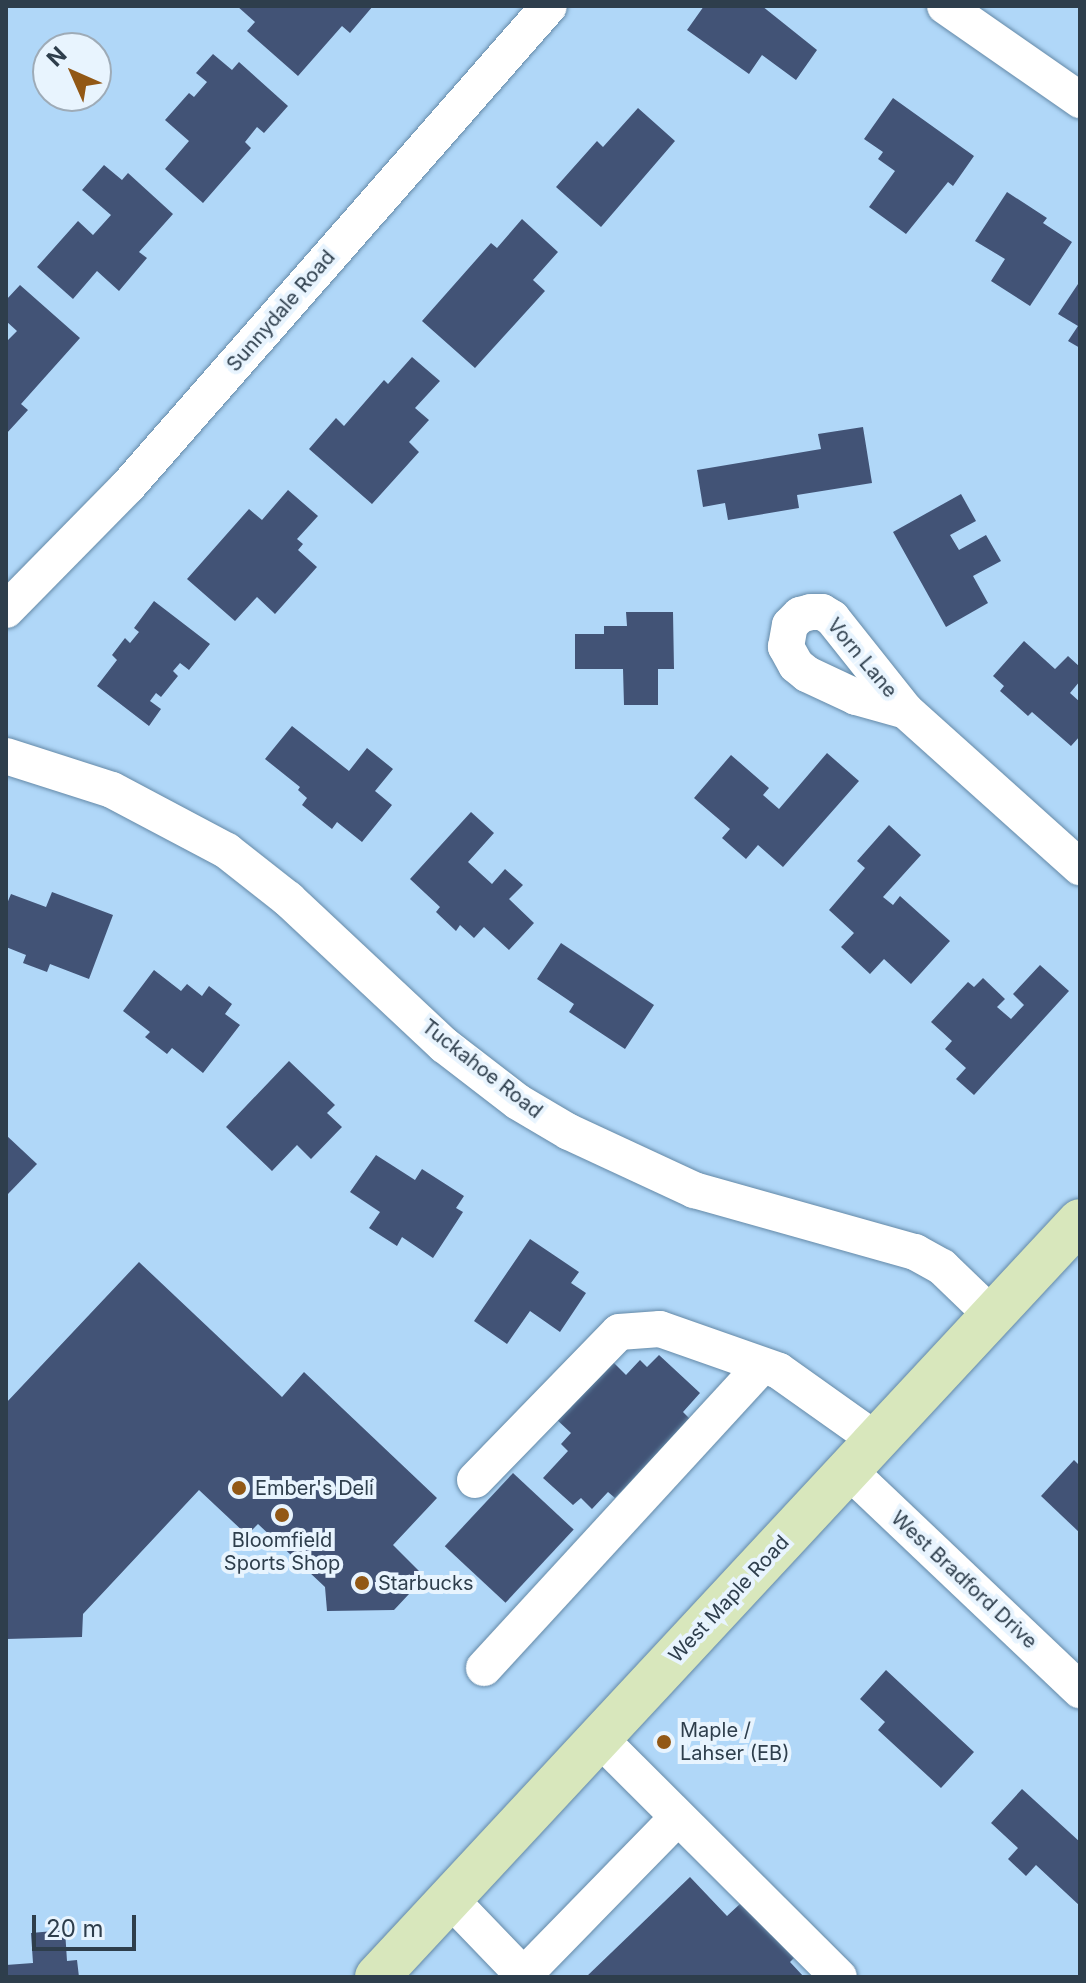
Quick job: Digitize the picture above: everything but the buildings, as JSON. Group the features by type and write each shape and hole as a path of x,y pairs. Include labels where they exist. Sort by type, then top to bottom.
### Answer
{"main road":[{"name":"West Maple Road","path":"377,1977 1080,1221"}],"street":[{"name":"Sunnydale Road","path":"6,610 128,486 549,6"},
{"path":"945,6 1080,100"},
{"name":"Vorn Lane","path":"906,711 1080,867"},
{"name":"Tuckahoe Road","path":"6,756 112,790 227,851 288,899 444,1045 518,1102 569,1132 694,1190 915,1252 942,1267 993,1316"},
{"name":"West Bradford Drive","path":"475,1480 619,1332 660,1329 789,1377 1080,1690"},
{"path":"484,1668 761,1367"},
{"path":"598,1737 839,1977"},
{"path":"449,1898 524,1976 678,1817"}],"place":[{"name":"Ember's Deli","path":"239,1488"},
{"name":"Bloomfield Sports Shop","path":"282,1515"},
{"name":"Starbucks","path":"362,1583"},
{"name":"Maple / Lahser (EB)","path":"664,1742"}]}
